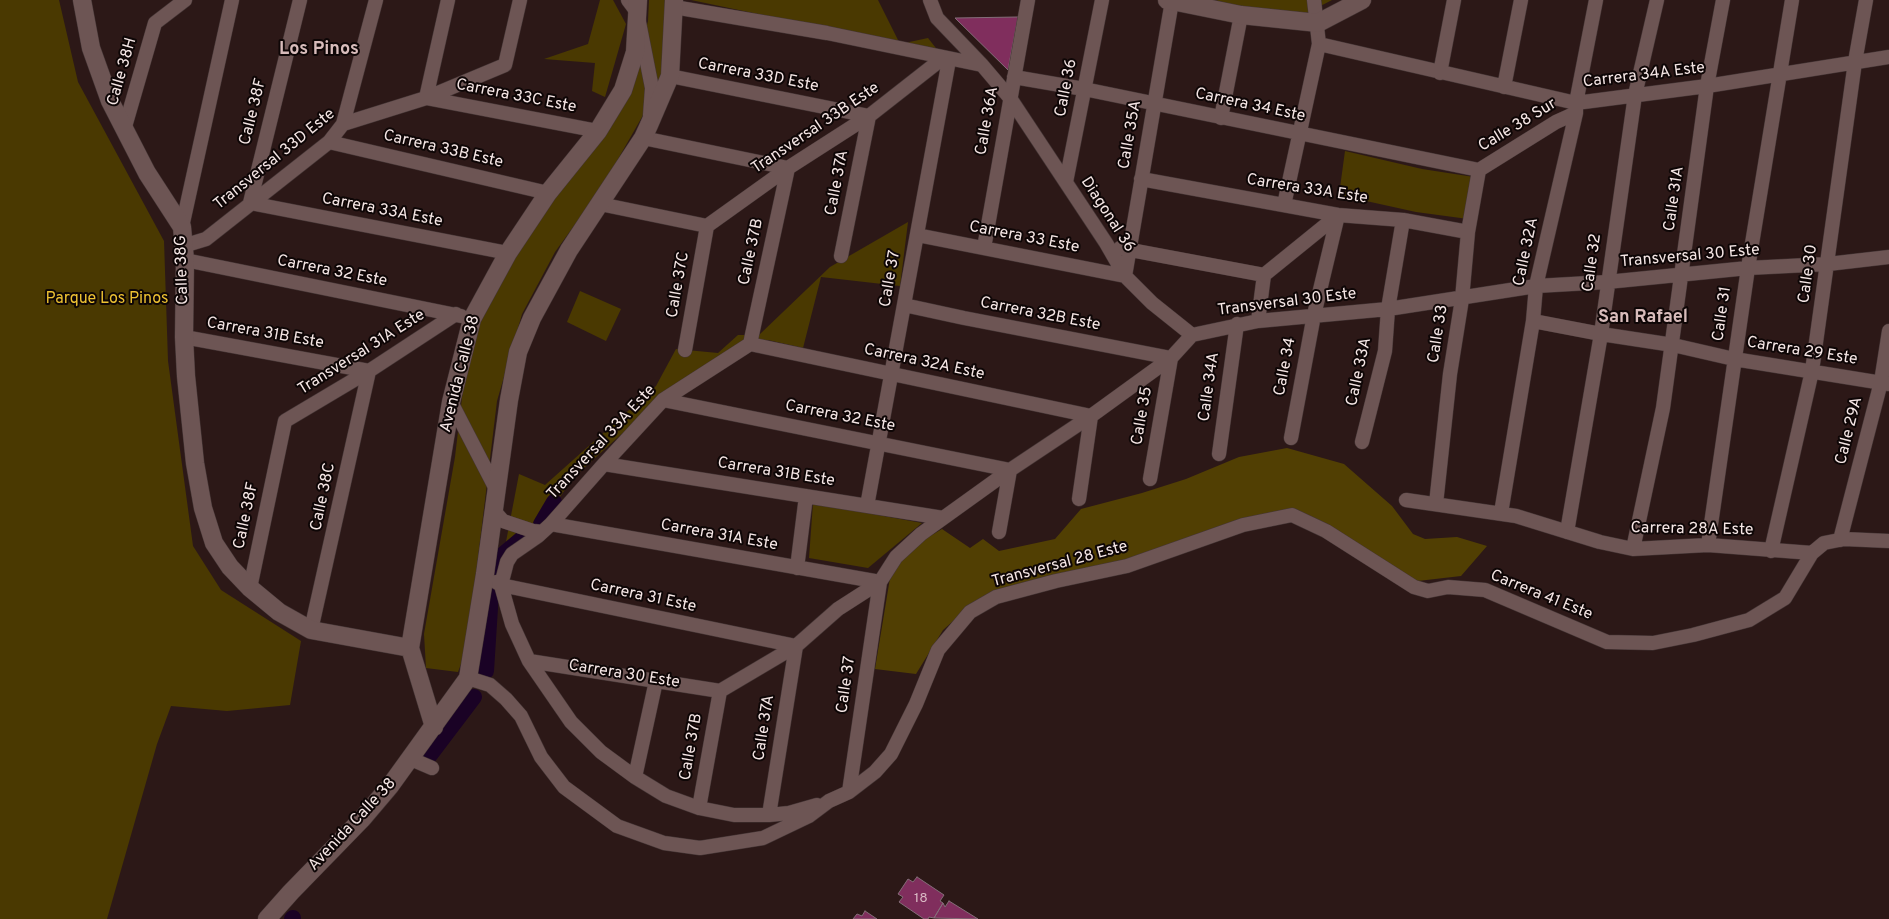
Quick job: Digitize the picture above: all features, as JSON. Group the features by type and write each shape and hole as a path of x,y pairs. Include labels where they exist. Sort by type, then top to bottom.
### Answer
{"street":[{"name":"Calle 38H","path":"124,130 155,23 185,0"},
{"name":"Calle 38G","path":"232,0 182,227 184,253 184,337 195,463 203,508 214,543 230,566 250,588"},
{"name":"Calle 38F","path":"250,203 300,0"},
{"path":"343,124 376,0"},
{"path":"426,98 448,0"},
{"name":"Transversal 33D Este","path":"184,253 206,239 329,142 343,124 426,98 505,65 520,0"},
{"path":"930,0 937,18 982,65 1010,98"},
{"name":"Calle 36A","path":"984,248 1028,0"},
{"name":"Calle 36","path":"1066,182 1102,0"},
{"path":"1284,205 1319,44 1314,0"},
{"path":"1170,1 1241,15 1318,23 1362,0"},
{"path":"1440,73 1454,0"},
{"path":"1504,86 1521,0"},
{"name":"Calle 32A","path":"1501,513 1533,321 1536,286 1576,108 1596,0"},
{"name":"Calle 32","path":"1567,532 1601,334 1635,95 1657,0"},
{"name":"Calle 31A","path":"1633,549 1663,408 1707,86 1723,0"},
{"name":"Calle 31","path":"1708,545 1748,268 1792,0"},
{"name":"Calle 30","path":"1771,551 1812,371 1866,0"},
{"name":"Calle 35A","path":"1125,276 1170,1"},
{"path":"674,3 982,65"},
{"name":"Avenida Calle 38","path":"267,919 362,819 390,786 468,678 485,574 509,400 518,352 532,318 569,250 646,131 670,76 674,3"},
{"path":"634,4 652,88 646,131 788,168"},
{"name":"Avenida Calle 38","path":"434,727 410,648 464,317 548,193 598,131 623,90 635,52 634,4"},
{"path":"83,5 91,48 110,101 147,173 182,227"},
{"path":"1221,118 1241,15"},
{"name":"Carrera 34A Este","path":"1319,44 1504,86 1576,108 1635,95 1707,86 1889,57"},
{"name":"Transversal 33B Este","path":"707,226 788,168 869,116 946,59"},
{"name":"Calle 37","path":"868,506 917,235 946,59"},
{"name":"Carrera 33D Este","path":"670,76 869,116"},
{"name":"Carrera 34 Este","path":"1014,77 1084,89 1479,170"},
{"name":"Carrera 33C Este","path":"426,98 598,131"},
{"name":"Diagonal 36","path":"1010,98 1106,243 1125,276 1152,304 1192,335"},
{"name":"Calle 38 Sur","path":"1479,170 1576,108"},
{"name":"Calle 37A","path":"841,256 869,116"},
{"name":"Carrera 33B Este","path":"329,142 548,193"},
{"name":"Calle 37B","path":"750,344 788,168"},
{"name":"Calle 33","path":"1436,504 1450,374 1462,299 1468,232 1479,170"},
{"name":"Carrera 33A Este","path":"1142,179 1338,215 1403,220 1468,232"},
{"name":"Carrera 33A Este","path":"250,203 508,253"},
{"path":"600,204 707,226"},
{"path":"1258,321 1264,275 1338,215"},
{"name":"Calle 34","path":"1291,438 1314,316 1338,215"},
{"name":"Calle 33A","path":"1362,442 1385,351 1388,309 1403,220"},
{"name":"Calle 37C","path":"685,350 707,226"},
{"name":"Carrera 33 Este","path":"917,235 1125,276"},
{"path":"1106,243 1129,250 1264,275"},
{"name":"Carrera 32 Este","path":"184,253 464,317"},
{"name":"Transversal 30 Este","path":"1192,335 1258,321 1388,309 1536,286 1607,282 1748,268 1828,264 1889,257"},
{"name":"Carrera 32B Este","path":"904,305 1171,358"},
{"name":"Transversal 31A Este","path":"285,421 464,317"},
{"name":"Carrera 29 Este","path":"1533,321 1672,345 1734,359 1885,383"},
{"name":"Calle 34A","path":"1219,454 1237,324"},
{"name":"Calle 29A","path":"1840,540 1885,383 1889,331"},
{"path":"720,691 796,646 838,609 880,582 896,557 921,534 1171,358 1192,335"},
{"name":"Carrera 31B Este","path":"184,337 369,371"},
{"name":"Carrera 32A Este","path":"750,344 1091,416"},
{"name":"Transversal 33A Este","path":"501,586 507,562 512,554 547,528 663,400 750,344"},
{"name":"Calle 35","path":"1150,479 1171,358"},
{"name":"Calle 38C","path":"311,630 369,371"},
{"name":"Carrera 32 Este","path":"663,400 1010,470"},
{"path":"451,402 497,490"},
{"path":"1079,499 1091,416"},
{"name":"Calle 38F","path":"250,588 285,421"},
{"name":"Carrera 31B Este","path":"604,464 943,518"},
{"path":"999,532 1010,470"},
{"path":"797,568 806,496"},
{"name":"Carrera 28A Este","path":"1406,500 1501,513 1600,542 1633,549 1708,545 1812,553"},
{"name":"Carrera 31A Este","path":"494,511 503,521 533,532 547,528 880,582"},
{"name":"Carrera 41 Este","path":"1243,524 1292,515 1326,531 1414,587 1428,591 1448,587 1485,590 1607,642 1653,643 1694,635 1749,620 1785,598 1812,553"},
{"name":"Transversal 28 Este","path":"468,678 490,686 506,699 521,716 541,757 564,786 616,826 664,844 700,848 763,838 809,816 829,801 849,792 875,772 891,754 916,704 938,650 970,612 996,597 1056,581 1127,566 1243,524"},
{"path":"1812,553 1824,543 1840,540 1889,541"},
{"name":"Carrera 31 Este","path":"485,574 501,586 796,646"},
{"name":"Calle 37","path":"849,792 880,582"},
{"path":"501,586 512,624 529,660 571,722 601,752 635,777 666,796 699,808 734,815 769,815 796,811 829,801"},
{"path":"250,588 279,612 311,630 410,648"},
{"name":"Calle 37A","path":"769,815 796,646"},
{"name":"Carrera 30 Este","path":"529,660 720,691"},
{"path":"635,777 656,681"},
{"name":"Calle 37B","path":"699,808 720,691"},
{"path":"411,759 432,768"}],"green space":[{"name":"Parque Los Pinos","path":"0,0 59,0 78,82 164,241 168,361 193,546 221,590 301,641 290,705 227,711 171,706 157,744 107,919 0,919"},
{"path":"600,0 613,0 626,24 605,97 592,91 595,63 544,59 588,44"},
{"path":"649,0 667,0 662,82 602,187 555,252 522,314 497,401 467,648 458,672 426,668 424,634 455,457 463,389 478,323 538,216 635,75 648,21"},
{"path":"691,0 878,0 900,44"},
{"path":"1215,0 1332,0 1305,14 1245,8"},
{"path":"928,38 939,52 900,44"},
{"path":"1345,151 1422,169 1474,177 1468,219 1416,212 1339,195"},
{"path":"908,222 900,286 821,277 803,348 768,340 712,362 657,402 574,477 550,511 505,547 519,474 545,485 656,386 676,349 718,353 738,335 759,335 830,267"},
{"path":"580,291 621,309 606,341 567,322"},
{"path":"813,503 922,523 868,568 809,558"}],"shaded area":[{"path":"1287,448 1344,464 1392,506 1413,534 1425,539 1457,537 1487,546 1461,576 1409,582 1294,513 1145,558 977,600 943,630 916,674 875,669 891,572 905,551 942,529 970,548 983,539 999,551 1055,539 1081,509 1186,479 1239,457"}],"building":[{"path":"1018,17 1008,70 955,18"},
{"path":"917,877 944,895 940,901 943,903 934,918 924,919 899,902 903,897 898,894 908,879 913,882"},
{"path":"949,901 978,919 934,918 943,903 945,907"},
{"path":"865,911 877,919 853,919 857,914 862,916"}],"waterway":[{"path":"541,524 554,502"},
{"path":"495,571 499,558 524,537"},
{"path":"486,671 491,592"},
{"path":"427,759 474,697"}],"district":[{"name":"Los Pinos","path":"319,50"},
{"name":"San Rafael","path":"1643,318"}]}
